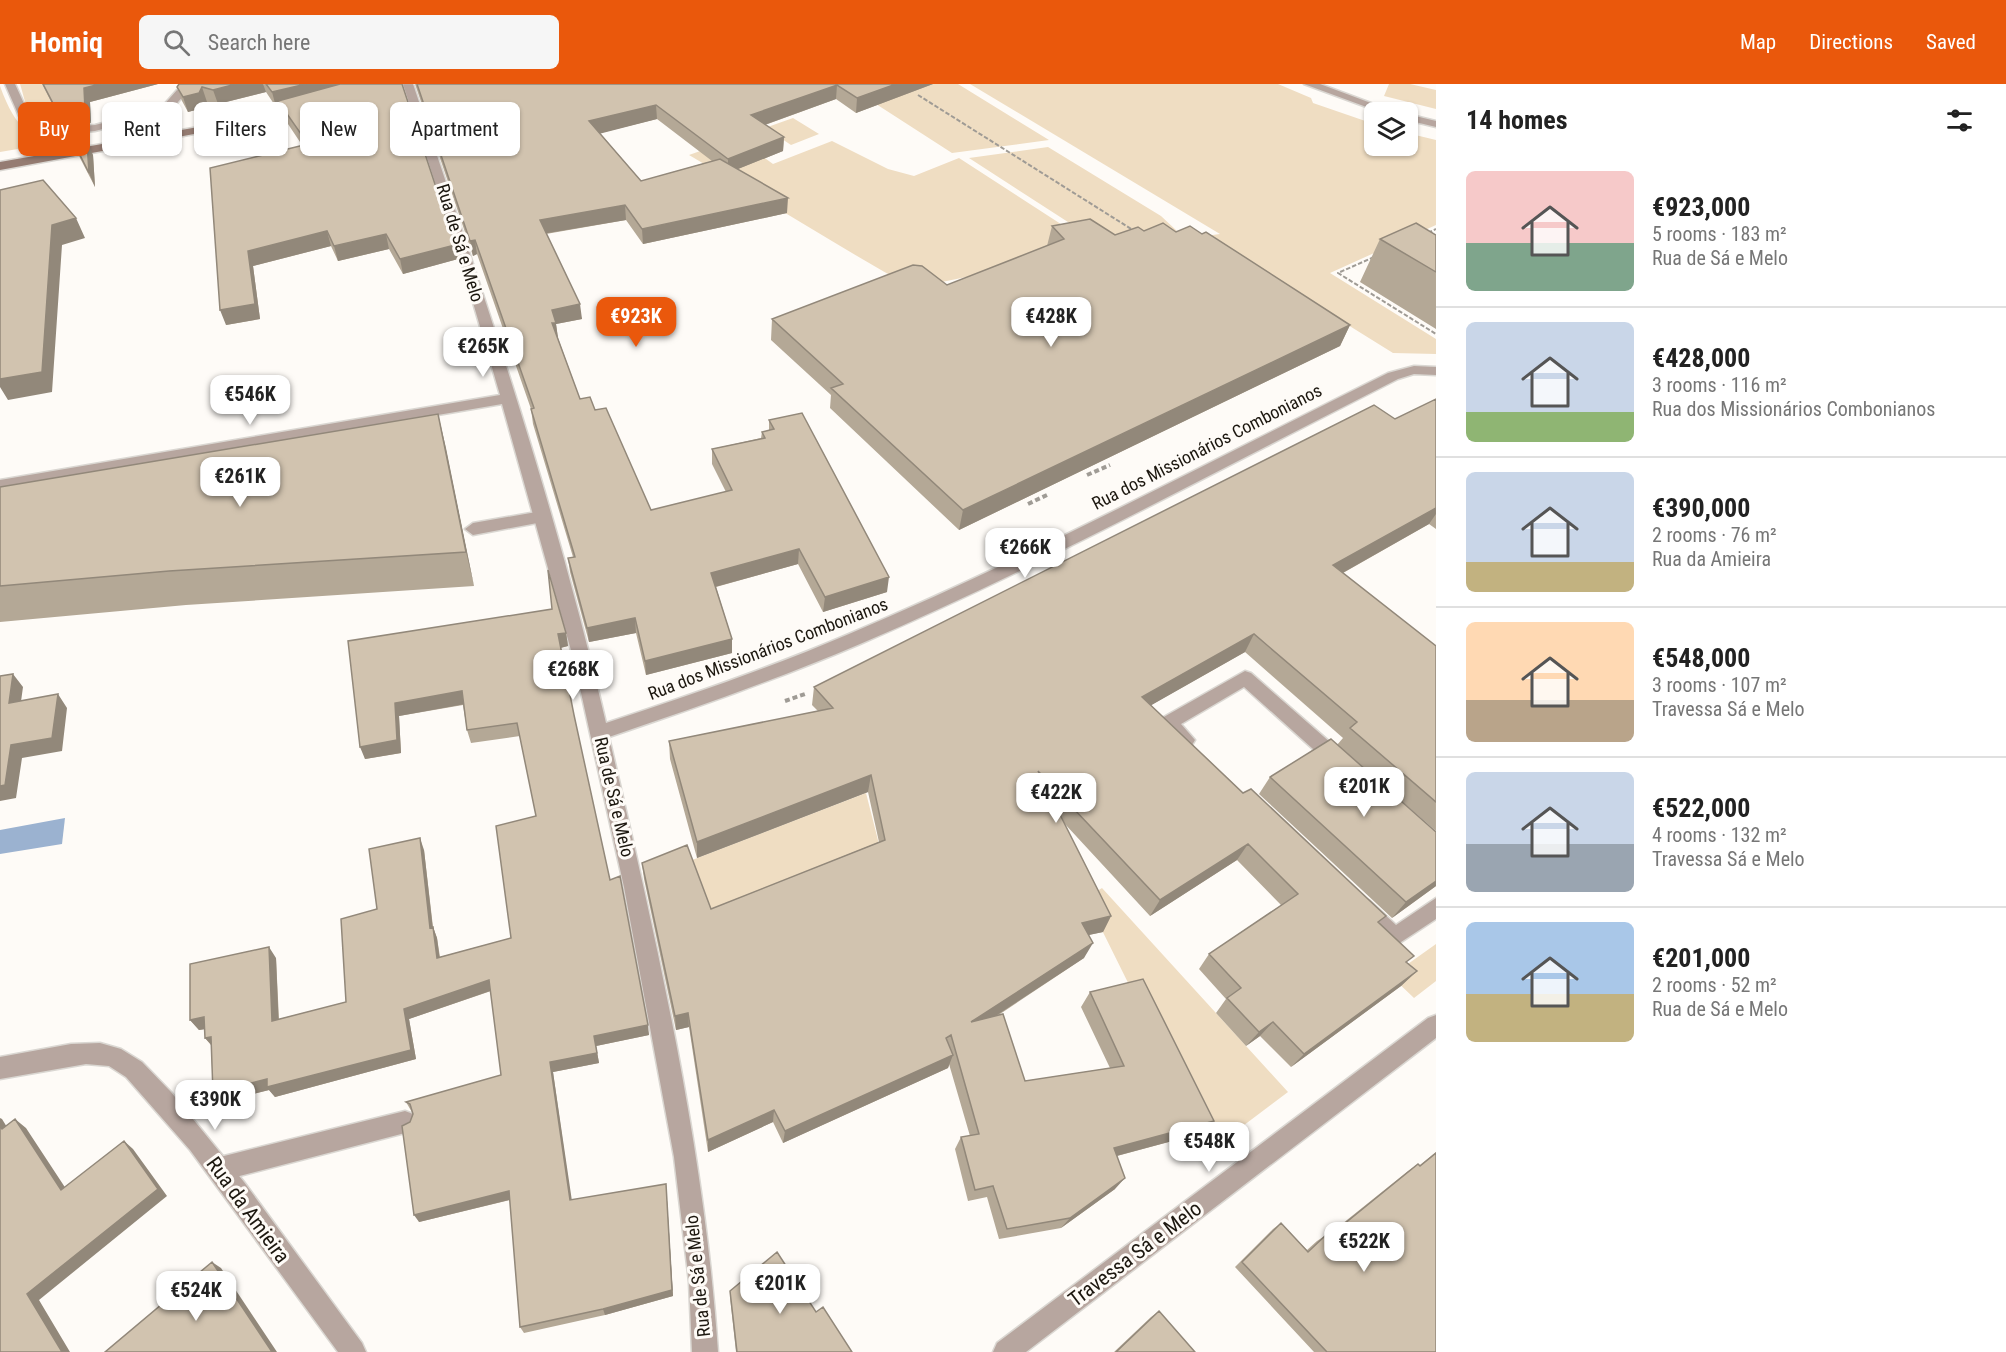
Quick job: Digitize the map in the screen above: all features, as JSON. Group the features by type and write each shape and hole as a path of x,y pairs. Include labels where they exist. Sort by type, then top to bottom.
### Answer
{"main road":[{"path":"0,166 194,131"}],"street":[{"path":"10,84 26,121 56,132 95,128 165,110 183,89"},
{"name":"Rua de Sá e Melo","path":"408,84 468,265 506,399 560,573 599,733 634,887 685,1157 701,1282 705,1352"},
{"path":"1309,84 1364,103"},
{"path":"1418,120 1436,124"},
{"name":"Rua dos Missionários Combonianos","path":"599,733 721,691 854,640 1008,568 1393,376 1414,370 1436,371"},
{"path":"0,485 506,399"},
{"path":"473,529 542,517"},
{"path":"1203,756 1168,723 1245,678 1358,777"},
{"path":"1352,896 1395,937 1436,907"},
{"name":"Travessa Sá e Melo","path":"1006,1352 1436,1025"},
{"name":"Rua da Amieira","path":"0,1068 66,1056 115,1056 138,1072 220,1169 353,1352"},
{"path":"220,1169 405,1122"}],"path":[{"path":"918,95 1138,233"},
{"path":"1425,234 1436,229"},
{"path":"1382,254 1338,273 1436,334"},
{"path":"1087,475 1110,465"},
{"path":"1028,504 1050,494"}],"shaded area":[{"path":"20,84 42,84 52,102 25,102"},
{"path":"845,84 958,84 1049,140 952,153"},
{"path":"970,84 1278,84 1311,98 1313,103 1364,121 1364,156 1418,156 1418,136 1436,140 1436,225 1330,273 1436,339 1436,354 1393,353 1205,236 1220,234"},
{"path":"1389,84 1410,84 1436,90 1436,109 1418,104 1418,102 1384,96"},
{"path":"0,86 7,104 18,121 18,149 0,152"},
{"path":"793,118 819,134 791,145 779,137 751,148 773,164 832,141 888,169 914,176 959,158 1084,239 1057,258 913,288 689,155"},
{"path":"1048,147 1161,216 1177,231 1163,236 1139,237 1085,233 969,158"},
{"path":"866,793 882,856 669,939 687,862"},
{"path":"1102,888 1288,1092 1211,1150 1086,898"},
{"path":"1436,944 1436,981 1414,998 1391,976"}],"water":[{"path":"65,818 62,844 0,854 0,830"}],"building":[{"path":"43,84 100,84 84,88 85,102 52,102"},
{"path":"179,84 236,84 213,90 202,87 199,93 183,97 177,87"},
{"path":"266,84 306,84 272,92"},
{"path":"340,84 402,84 408,102 390,102 390,156 426,156 455,245 400,259 386,234 334,246 327,231 248,251 255,304 220,310 210,168 259,156 288,156 288,149 300,146 300,156 378,156 378,102 300,102 300,133 288,115 288,102 278,101"},
{"path":"417,84 896,84 857,98 837,85 751,115 784,137 728,159 656,105 589,121 641,181 720,159 788,198 642,229 625,205 540,220 580,304 552,310 556,323 552,323 580,399 590,397 595,410 606,408 651,510 732,490 712,449 765,438 762,432 774,429 769,420 802,413 889,577 825,597 799,549 711,573 732,639 645,661 635,618 587,628 568,558 575,557 531,409 534,408 475,240 470,241 441,156 520,156 520,102 423,102"},
{"path":"80,156 88,156 89,173"},
{"path":"43,180 76,218 52,225 42,372 0,379 0,190"},
{"path":"1090,219 1115,235 1138,227 1144,231 1163,223 1176,232 1190,226 1202,234 1206,232 1350,325 963,510 831,388 843,384 772,319 913,265 922,266 947,285 1064,239 1052,226"},
{"path":"1416,223 1436,235 1436,272 1380,239"},
{"path":"1436,399 1436,508 1333,565 1436,646 1436,802 1350,728 1357,722 1254,634 1142,697 1243,793 1251,789 1386,916 1378,922 1414,956 1406,962 1417,971 1304,1054 1273,1022 1259,1032 1227,998 1241,988 1209,954 1298,894 1248,844 1160,900 1038,771 1111,916 1082,923 1093,943 971,1022 1003,1014 1025,1081 1124,1066 1090,992 1143,979 1214,1121 1114,1148 1125,1178 1070,1218 1007,1229 993,1186 975,1190 961,1137 979,1134 951,1035 946,1038 953,1055 785,1131 774,1110 708,1140 688,1013 675,1016 642,863 687,845 711,909 885,840 871,775 697,842 669,741 833,708 814,687 1374,405 1395,419"},
{"path":"438,414 466,552 169,571 0,586 0,487"},
{"path":"548,570 566,633 558,634 610,880 620,876 648,1025 594,1036 597,1053 550,1062 570,1200 666,1184 672,1290 603,1309 520,1327 509,1191 414,1215 402,1126 410,1122 413,1114 410,1104 406,1102 501,1075 489,980 404,1009 411,1050 267,1087 267,1079 213,1093 211,1037 205,1038 204,1017 190,1020 190,964 269,947 272,1021 346,1002 341,919 377,909 369,849 420,838 430,928 433,927 437,958 511,938 496,826 536,816 517,723 467,730 462,691 395,703 397,740 360,747 348,641 552,609"},
{"path":"13,674 9,703 58,694 52,738 11,745 5,785 0,786 0,676"},
{"path":"1331,739 1436,832 1436,881 1406,902 1270,777"},
{"path":"15,1119 61,1190 124,1141 158,1189 27,1294 62,1352 0,1352 0,1126 2,1129"},
{"path":"1436,1153 1436,1352 1327,1352 1242,1262 1281,1223 1308,1252 1326,1235 1328,1237 1418,1164 1420,1166"},
{"path":"777,1252 816,1312 823,1307 852,1352 737,1352 730,1291"},
{"path":"212,1262 272,1352 105,1352"},
{"path":"1159,1311 1195,1352 1116,1352"}]}
